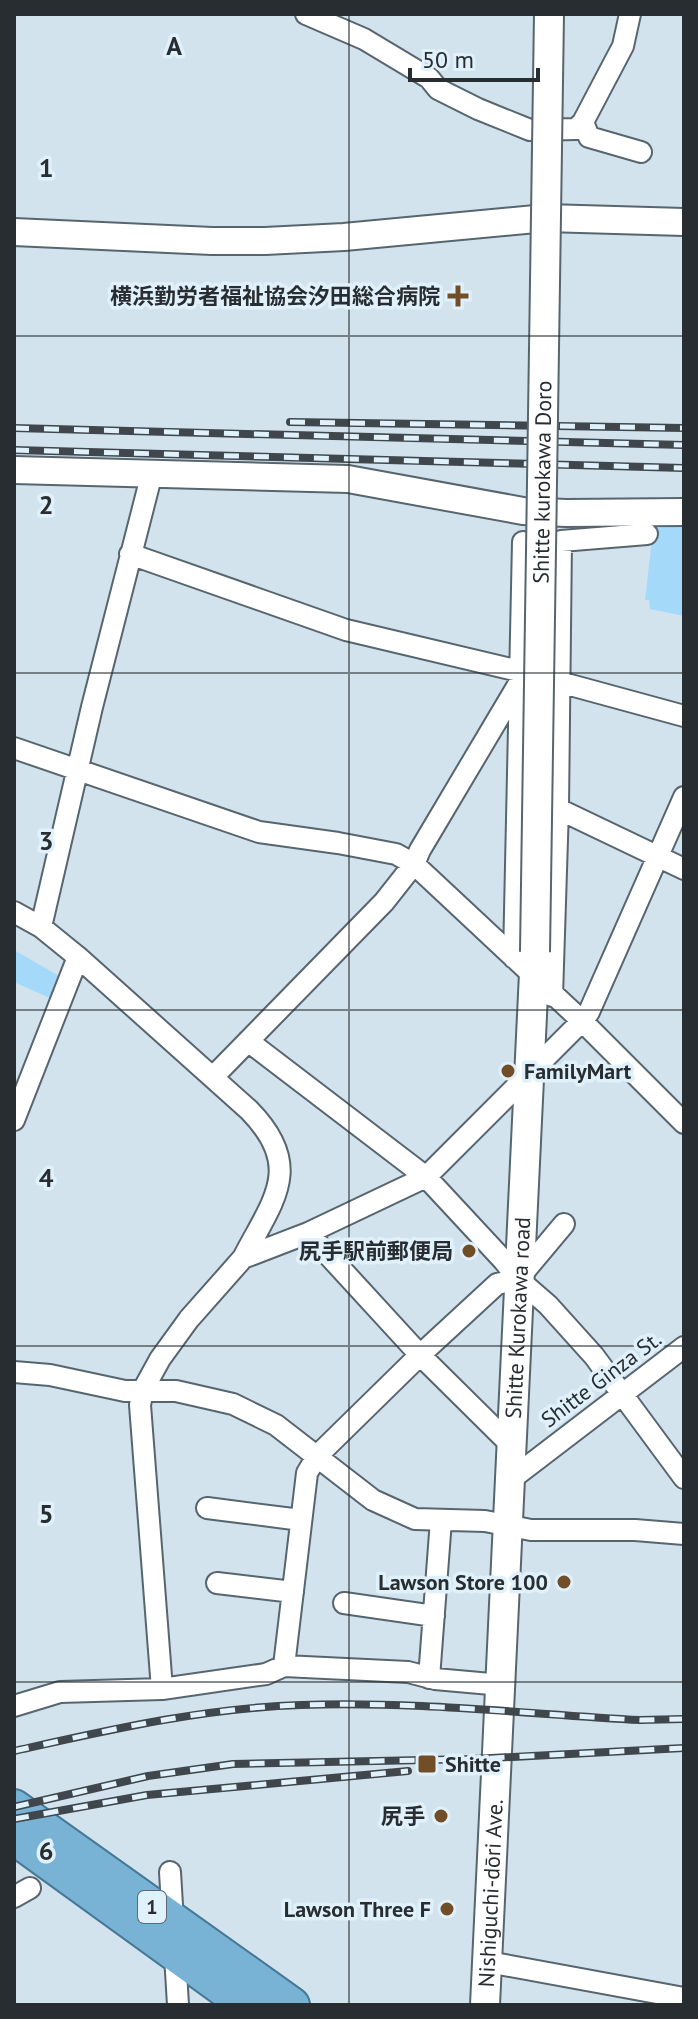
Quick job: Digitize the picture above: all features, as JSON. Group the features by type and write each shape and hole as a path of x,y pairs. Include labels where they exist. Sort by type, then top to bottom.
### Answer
{"highway":[{"name":"1","path":"14,1807 174,1939 246,2005"},
{"name":"1","path":"14,1837 174,1939 292,2005"}],"main road":[{"name":"Shitte kurokawa Doro","path":"534,971 549,14"},
{"name":"Shitte Kurokawa road","path":"502,1685 534,971"},
{"name":"Nishiguchi-dōri Ave.","path":"485,2005 502,1685"}],"street":[{"path":"306,14 364,39 429,78 438,89 530,130 576,129 583,122 623,46 630,14"},
{"path":"583,122 589,137 641,152"},
{"path":"14,232 265,241 344,237 546,218 684,222"},
{"path":"14,470 348,479 543,512 683,512"},
{"path":"41,927 92,707 152,473"},
{"path":"534,971 558,808 561,541 647,534"},
{"path":"523,542 519,791 534,971"},
{"path":"130,554 346,630 519,678 684,716"},
{"path":"213,1077 384,902 414,864 519,678"},
{"path":"14,748 259,832 396,854 414,864 534,971 684,1123"},
{"path":"519,791 658,854 684,869"},
{"path":"243,1258 308,1233 426,1177 529,1077 589,1012 684,797"},
{"path":"14,912 41,927 78,957 261,1122 271,1138 281,1167 276,1196 243,1258 189,1319 160,1359 143,1390 140,1405 162,1689"},
{"path":"14,1120 78,957"},
{"path":"248,1041 426,1177 518,1279 553,1310 594,1356 684,1478"},
{"path":"284,1666 307,1473 317,1456 497,1284 518,1279 564,1224"},
{"path":"308,1233 420,1355 511,1445"},
{"name":"Shitte Ginza St.","path":"510,1480 684,1347"},
{"path":"14,1372 50,1375 125,1391 176,1391 233,1404 276,1425 373,1500 415,1519 485,1521 531,1530 635,1530 684,1534"},
{"path":"207,1508 301,1520"},
{"path":"429,1678 441,1520"},
{"path":"217,1583 293,1592"},
{"path":"344,1603 434,1616"},
{"path":"14,1706 60,1692 162,1689 266,1674 284,1666 408,1672 429,1678 502,1685"},
{"path":"170,1872 178,2005"},
{"path":"488,1962 683,1999"}],"shaded area":[{"path":"684,526 684,616 650,609 649,600 645,600 652,539 657,528"},
{"path":"14,950 61,977 52,999 14,982"}],"railway":[{"path":"290,422 684,428"},
{"path":"14,428 684,445"},
{"path":"14,450 684,468"},
{"path":"14,1751 192,1715 301,1705 386,1705 640,1720 684,1719"},
{"path":"14,1807 148,1776 233,1764 473,1759 684,1748"},
{"path":"14,1819 147,1795 408,1771"}],"place":[{"name":"横浜勤労者福祉協会汐田総合病院","path":"458,296"},
{"name":"FamilyMart","path":"508,1071"},
{"name":"尻手駅前郵便局","path":"469,1251"},
{"name":"Lawson Store 100","path":"564,1582"},
{"name":"Shitte","path":"427,1764"},
{"name":"尻手","path":"441,1816"},
{"name":"Lawson Three F","path":"447,1909"}]}
